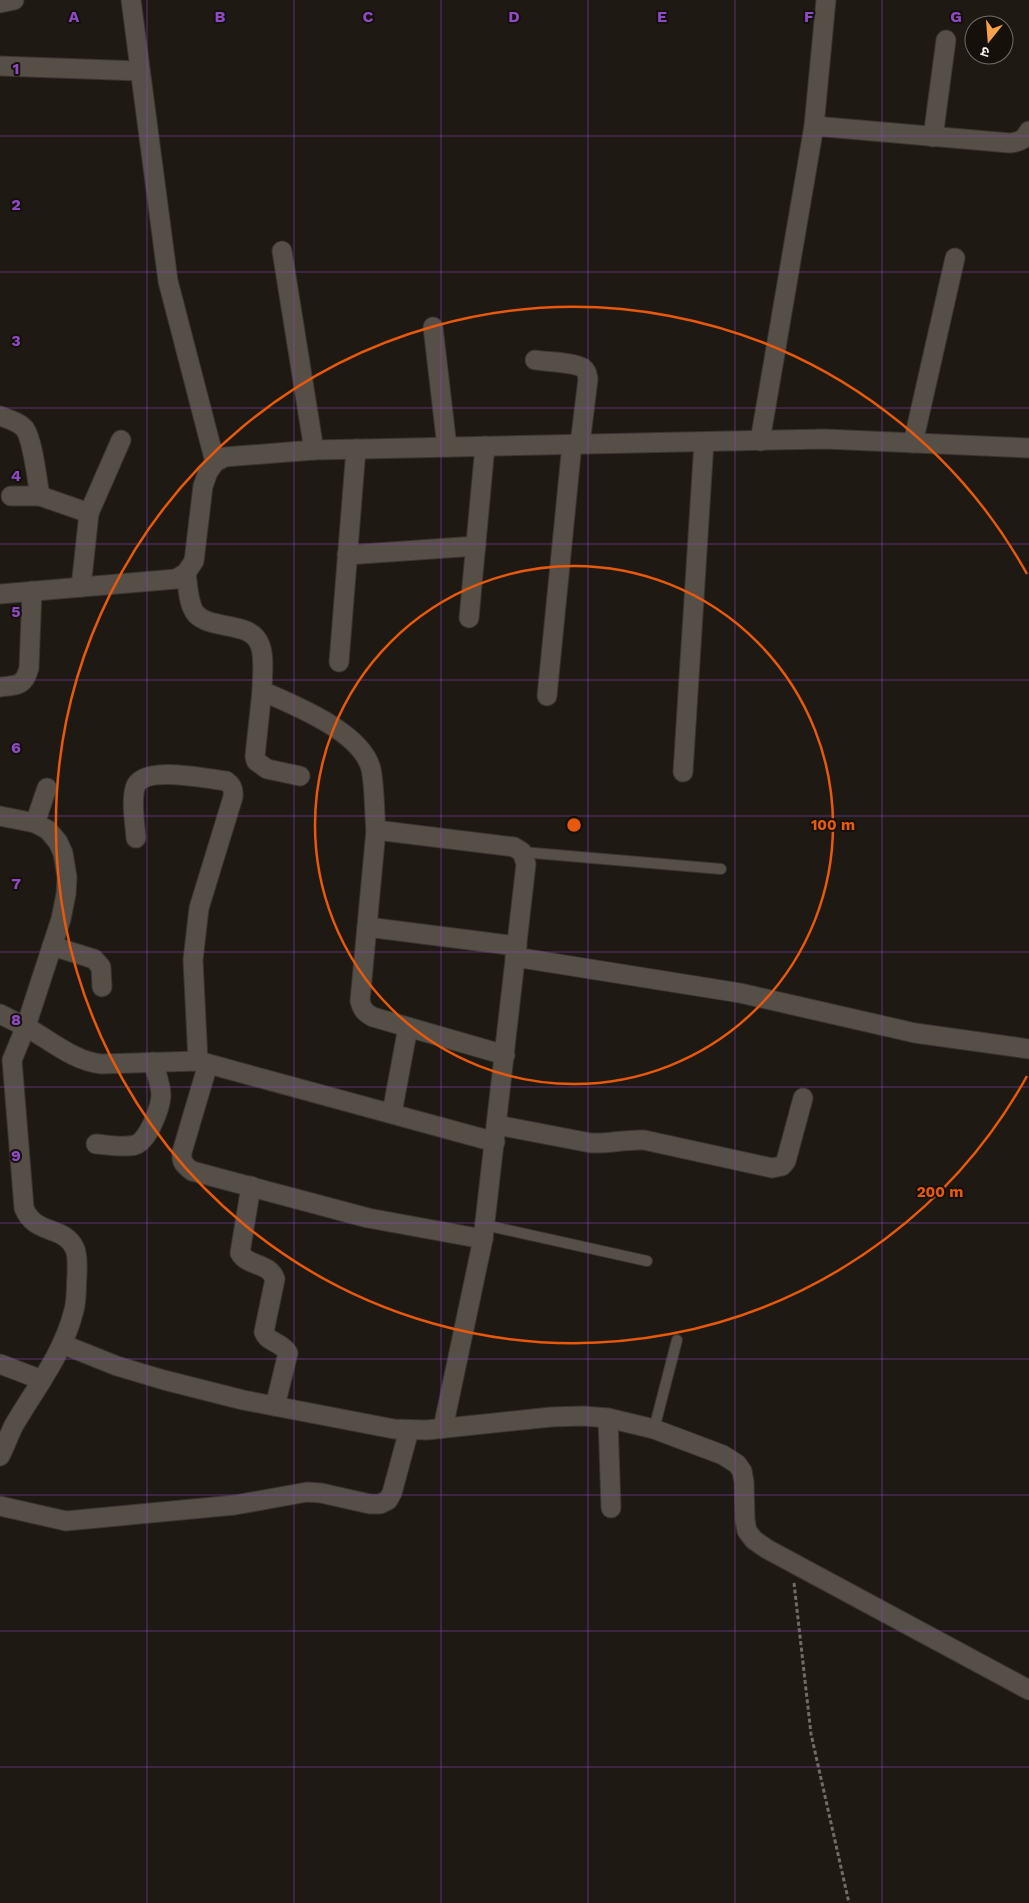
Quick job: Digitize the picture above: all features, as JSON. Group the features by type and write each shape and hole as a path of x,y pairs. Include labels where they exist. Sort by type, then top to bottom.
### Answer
{"street":[{"path":"0,3 14,0"},
{"path":"131,0 168,281 215,462"},
{"path":"760,441 814,126 826,0"},
{"path":"933,136 946,40"},
{"path":"0,66 140,71"},
{"path":"814,126 1010,143 1019,142 1026,137 1029,131"},
{"path":"282,252 314,450"},
{"path":"913,443 954,258"},
{"path":"434,327 447,447"},
{"path":"535,360 582,367 587,372 588,379 576,444 547,696"},
{"path":"0,416 18,423 25,430 30,441 40,496"},
{"path":"0,594 176,580 186,573 194,562 204,486 208,472 215,462 225,457 314,450 825,439 1029,448"},
{"path":"81,587 89,513 121,440"},
{"path":"682,772 704,442"},
{"path":"469,618 485,446"},
{"path":"339,662 356,449"},
{"path":"11,496 40,496 89,513"},
{"path":"348,555 476,546"},
{"path":"186,573 191,605 196,614 204,620 245,631 254,636 260,645 262,656 262,691 256,761 267,769 300,776"},
{"path":"0,687 19,684 25,681 27,675 29,668 32,591"},
{"path":"262,691 319,718 354,743 364,753 370,769 376,830 360,1000 361,1008 373,1017 504,1055"},
{"path":"136,838 134,794 140,780 164,774 226,781 232,785 233,797 199,908 193,960 203,1062 182,1152 181,1159 184,1166 192,1171 368,1218 484,1232"},
{"path":"35,823 46,788"},
{"path":"0,816 35,823 48,830 58,842 64,861 66,894 61,919 26,1026 6,1062 24,1208 28,1218 38,1226 61,1234 72,1243 76,1251 77,1267 75,1308 62,1344 13,1427 0,1456"},
{"path":"376,830 514,847 522,852 526,864 484,1232 443,1428"},
{"path":"367,927 740,993 915,1033 1029,1049"},
{"path":"52,946 94,959 101,967 102,987"},
{"path":"0,1014 26,1026 77,1057 90,1062 101,1064 203,1062 392,1113 496,1133 603,1144 631,1139 644,1140 772,1168 782,1166 786,1162 803,1098"},
{"path":"392,1113 408,1027"},
{"path":"96,1144 133,1145 142,1142 147,1136 161,1096 153,1062"},
{"path":"251,1186 240,1253 249,1262 273,1272 275,1278 264,1332 266,1337 285,1348 288,1353 275,1406"},
{"path":"62,1344 117,1366 146,1375 243,1400 409,1430 551,1417 583,1416 608,1418 654,1429 724,1455 737,1464 742,1471 744,1482 747,1531 754,1540 766,1549 1029,1690"},
{"path":"0,1364 42,1380"},
{"path":"608,1418 611,1508"},
{"path":"0,1506 66,1521 235,1505 307,1492 321,1493 370,1504 380,1504 388,1500 392,1493 409,1430"}],"lane":[{"path":"522,852 721,869"},
{"path":"484,1232 647,1260"},
{"path":"654,1429 677,1340"}],"path":[{"path":"792,1563 811,1734 849,1903"}]}
